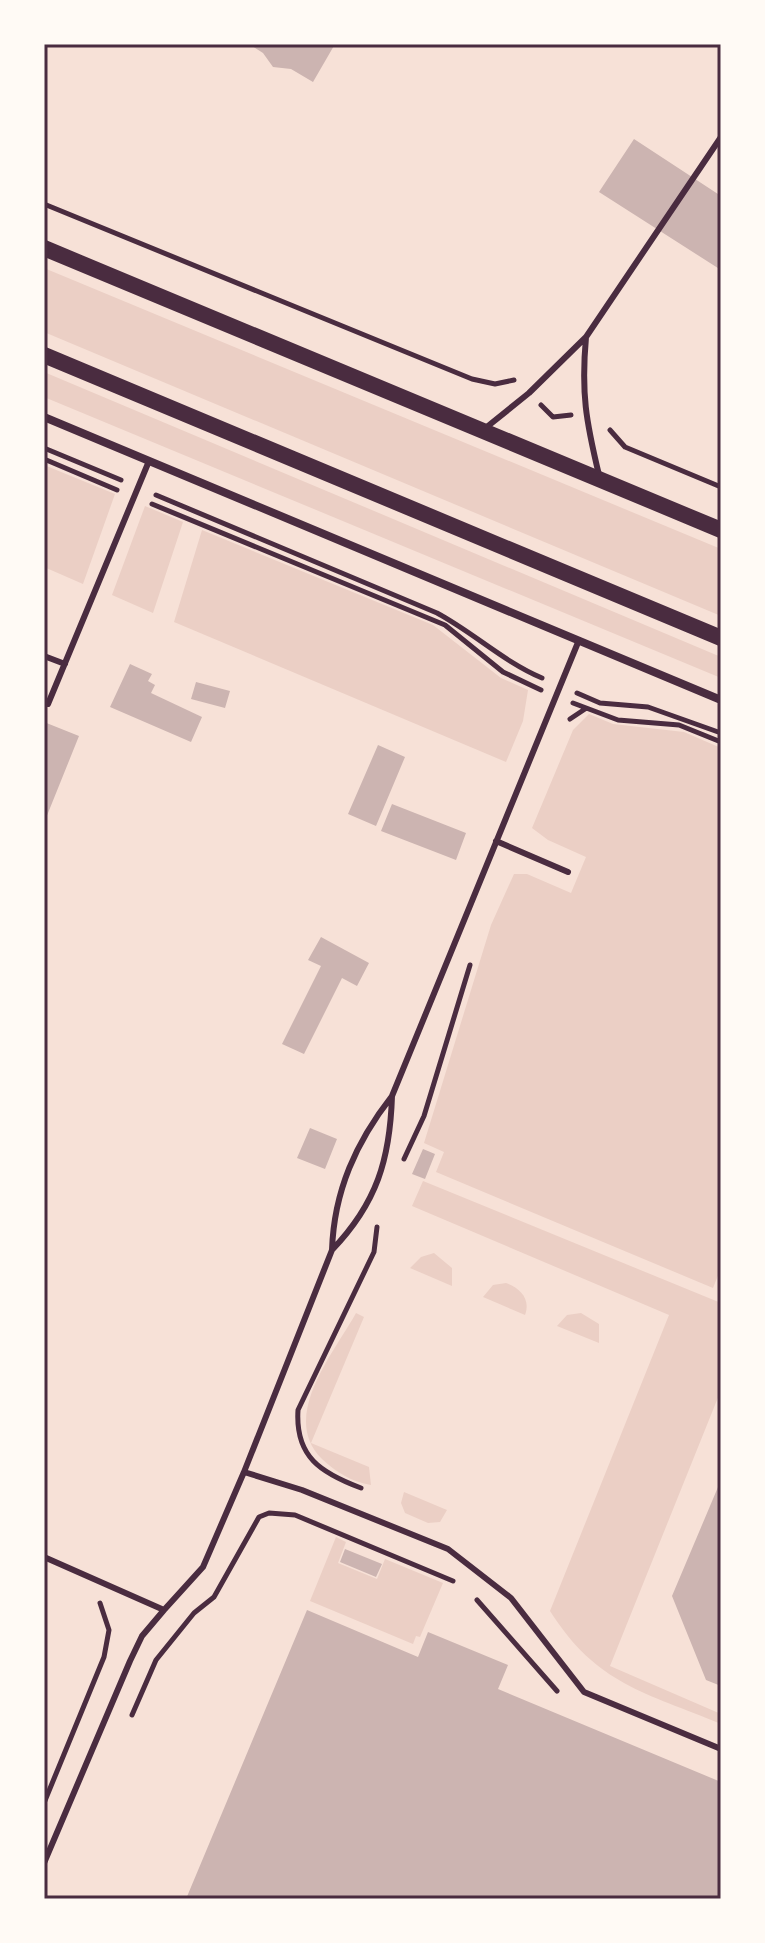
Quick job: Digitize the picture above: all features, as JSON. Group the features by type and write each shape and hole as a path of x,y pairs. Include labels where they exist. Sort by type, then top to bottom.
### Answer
{"main road":[{"path":"44,248 721,530"},
{"path":"44,355 721,638"}],"street":[{"path":"44,417 721,700"}],"lane":[{"path":"481,431 529,393 586,337 721,137"},
{"path":"586,337 581,385 584,414 600,480"},
{"path":"48,704 149,461"},
{"path":"44,1863 142,1636 203,1567 332,1250 334,1214 341,1188 369,1126 392,1096 579,640"},
{"path":"44,656 65,664"},
{"path":"496,841 568,872"},
{"path":"332,1250 358,1223 386,1160 392,1096"},
{"path":"244,1472 302,1490 448,1549 511,1598 584,1692 721,1749"},
{"path":"44,1557 164,1610"}],"path":[{"path":"44,204 472,379 495,384 515,380 553,417 605,412 611,433 625,447 721,487"},
{"path":"44,448 437,613 474,633 510,663 600,703 648,707 721,733"},
{"path":"44,459 445,625 503,672 585,709 618,720 679,725 721,742"},
{"path":"565,724 575,713 585,709"},
{"path":"399,1165 409,1154 424,1116 471,962"},
{"path":"361,1488 332,1477 303,1448 297,1427 298,1410 374,1252 378,1213"},
{"path":"132,1715 156,1660 194,1613 214,1597 259,1517 283,1512 342,1534"},
{"path":"44,1803 108,1644 106,1612 89,1594"}],"shaded area":[{"path":"44,268 721,549 721,616 44,332"},
{"path":"44,372 721,657 721,678 44,397"},
{"path":"44,465 115,494 83,584 44,567"},
{"path":"145,506 183,522 153,613 112,595"},
{"path":"202,530 433,625 501,678 528,690 523,721 506,762 174,622"},
{"path":"589,714 613,724 684,732 721,748 721,1268 713,1288 436,1172 444,1152 424,1143 491,925 514,874 527,874 571,893 586,857 548,840 532,828 573,730"},
{"path":"423,1181 721,1303 721,1390 610,1666 721,1714 721,1724 646,1694 605,1671 568,1636 550,1611 669,1315 412,1206"},
{"path":"434,1253 452,1268 452,1286 410,1268 421,1257"},
{"path":"506,1283 523,1295 527,1304 525,1315 483,1297 493,1285"},
{"path":"356,1313 364,1317 311,1443 369,1467 371,1485 345,1476 322,1459 310,1442 306,1424 315,1385"},
{"path":"581,1313 599,1324 599,1343 557,1326 567,1315"},
{"path":"404,1492 447,1510 440,1522 428,1523 405,1513 401,1503"},
{"path":"336,1537 346,1542 338,1563 377,1579 385,1559 443,1583 420,1637 416,1636 413,1644 310,1601"}],"building":[{"path":"249,44 335,44 313,82 291,69 273,67 263,53"},
{"path":"634,139 721,196 721,270 599,192"},
{"path":"130,664 152,674 148,681 155,685 151,693 202,717 191,742 110,707"},
{"path":"196,682 230,691 225,708 191,699"},
{"path":"44,722 79,736 44,823"},
{"path":"378,745 405,757 376,826 348,814"},
{"path":"392,804 466,833 456,860 381,831"},
{"path":"321,937 369,963 357,986 342,978 304,1054 282,1044 321,966 308,960"},
{"path":"310,1128 337,1139 325,1169 297,1158"},
{"path":"423,1149 435,1154 425,1179 412,1174"},
{"path":"721,1480 721,1686 706,1680 672,1596"},
{"path":"345,1549 382,1564 376,1577 340,1562"},
{"path":"307,1610 418,1657 428,1632 508,1665 498,1689 721,1782 721,1899 186,1899"}]}
